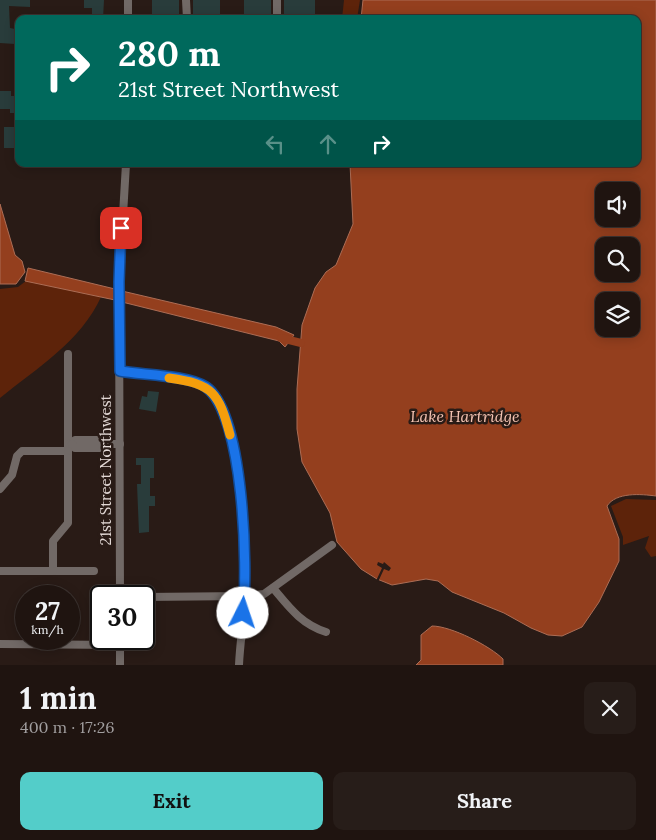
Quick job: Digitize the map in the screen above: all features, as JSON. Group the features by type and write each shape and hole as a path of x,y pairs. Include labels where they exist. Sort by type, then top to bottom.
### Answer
{"street":[{"path":"128,0 128,15"},
{"path":"186,0 187,15"},
{"path":"277,0 277,15"},
{"name":"21st Street Northwest","path":"120,585 120,371 118,309 126,167"},
{"path":"53,571 53,541 68,522 70,446 68,354"},
{"path":"120,371 200,383 212,392 218,400 230,435 238,484 244,544 245,596 239,665"},
{"path":"0,489 12,475 17,456 22,451 70,446 75,440 97,444 102,440 106,444 120,444"},
{"path":"155,596 245,596 264,594 332,545"},
{"path":"0,571 94,571"},
{"path":"273,588 297,617 315,628 326,632"},
{"path":"0,644 90,642"},
{"path":"120,650 120,665"}],"shaded area":[{"path":"344,0 360,0 358,15 342,15"},
{"path":"26,281 101,297 82,327 57,353 0,398 0,289 18,287"},
{"path":"626,499 656,500 656,556 651,557 645,548 649,536 623,545 623,537 611,506"}],"water":[{"name":"Lake Hartridge","path":"363,0 656,0 656,496 623,496 611,501 607,506 619,539 619,561 599,602 582,627 562,636 548,635 504,613 452,592 438,581 426,579 392,585 377,579 361,569 337,542 330,513 302,462 297,429 297,389 302,325 315,288 326,272 336,265 353,224 350,167 641,167 641,15 361,15"},
{"path":"0,204 15,255 22,261 25,272 16,284 0,284"},
{"path":"28,268 115,289 115,300 25,281"},
{"path":"122,291 276,327 294,335 285,347 279,341 122,302"},
{"path":"432,626 449,629 480,643 503,659 503,665 416,665 421,660 421,635"}],"pier":[{"path":"378,562 383,564 384,562 391,568 389,571 384,569 378,582 376,581 382,568 377,565"}],"building":[{"path":"0,0 30,0 30,7 9,6 10,28 15,29 15,44 0,43"},
{"path":"84,0 104,0 103,15 92,15 92,8 84,8"},
{"path":"152,0 179,0 179,15 152,15"},
{"path":"193,0 220,0 220,15 193,15"},
{"path":"244,0 271,0 271,15 244,15"},
{"path":"284,0 315,0 315,15 284,15"},
{"path":"0,91 11,91 11,96 15,96 15,113 10,113 10,109 0,109"},
{"path":"4,127 15,127 15,148 4,148"},
{"path":"148,391 159,392 156,412 139,409 142,396 147,397"},
{"path":"136,458 154,458 154,478 150,478 150,496 155,496 155,506 149,506 149,532 139,533 137,484 141,484 141,465 136,465"}],"waterway":[{"path":"281,338 301,343"}],"slow traffic":[{"path":"169,378 200,383 212,392 218,400 230,435"}],"route":[{"path":"121,228 119,282 120,371 200,383 212,392 218,400 230,435 242,514 245,562 243,613"}]}
